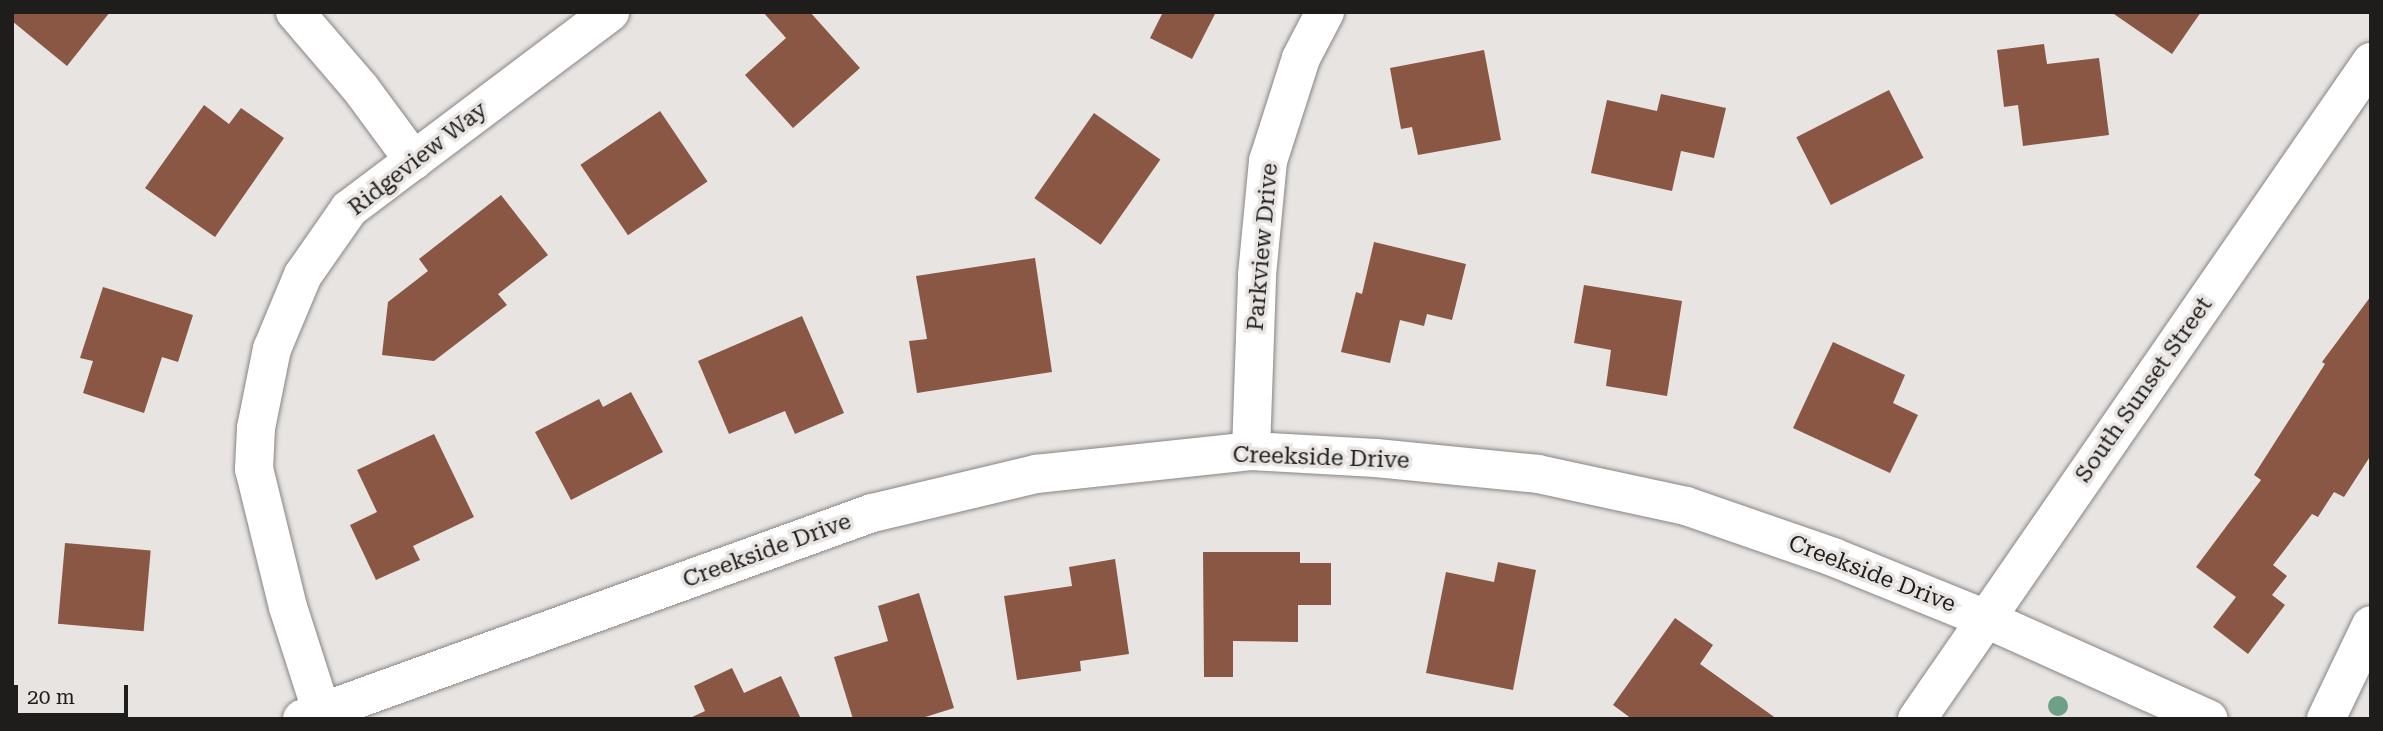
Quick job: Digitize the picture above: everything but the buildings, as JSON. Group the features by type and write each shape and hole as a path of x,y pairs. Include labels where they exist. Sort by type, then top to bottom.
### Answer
{"street":[{"path":"295,12 361,89 414,161"},
{"name":"Ridgeview Way","path":"312,716 254,469 256,428 272,349 303,275 349,209 610,12"},
{"name":"Parkview Drive","path":"1251,451 1257,275 1268,160 1301,58 1325,12"},
{"name":"South Sunset Street","path":"1917,719 2371,62"},
{"name":"Creekside Drive","path":"312,716 872,513 1037,474 1251,451 1376,458 1538,474 1685,506 1833,557 1986,619 2209,719"},
{"path":"2326,719 2371,625"}]}
